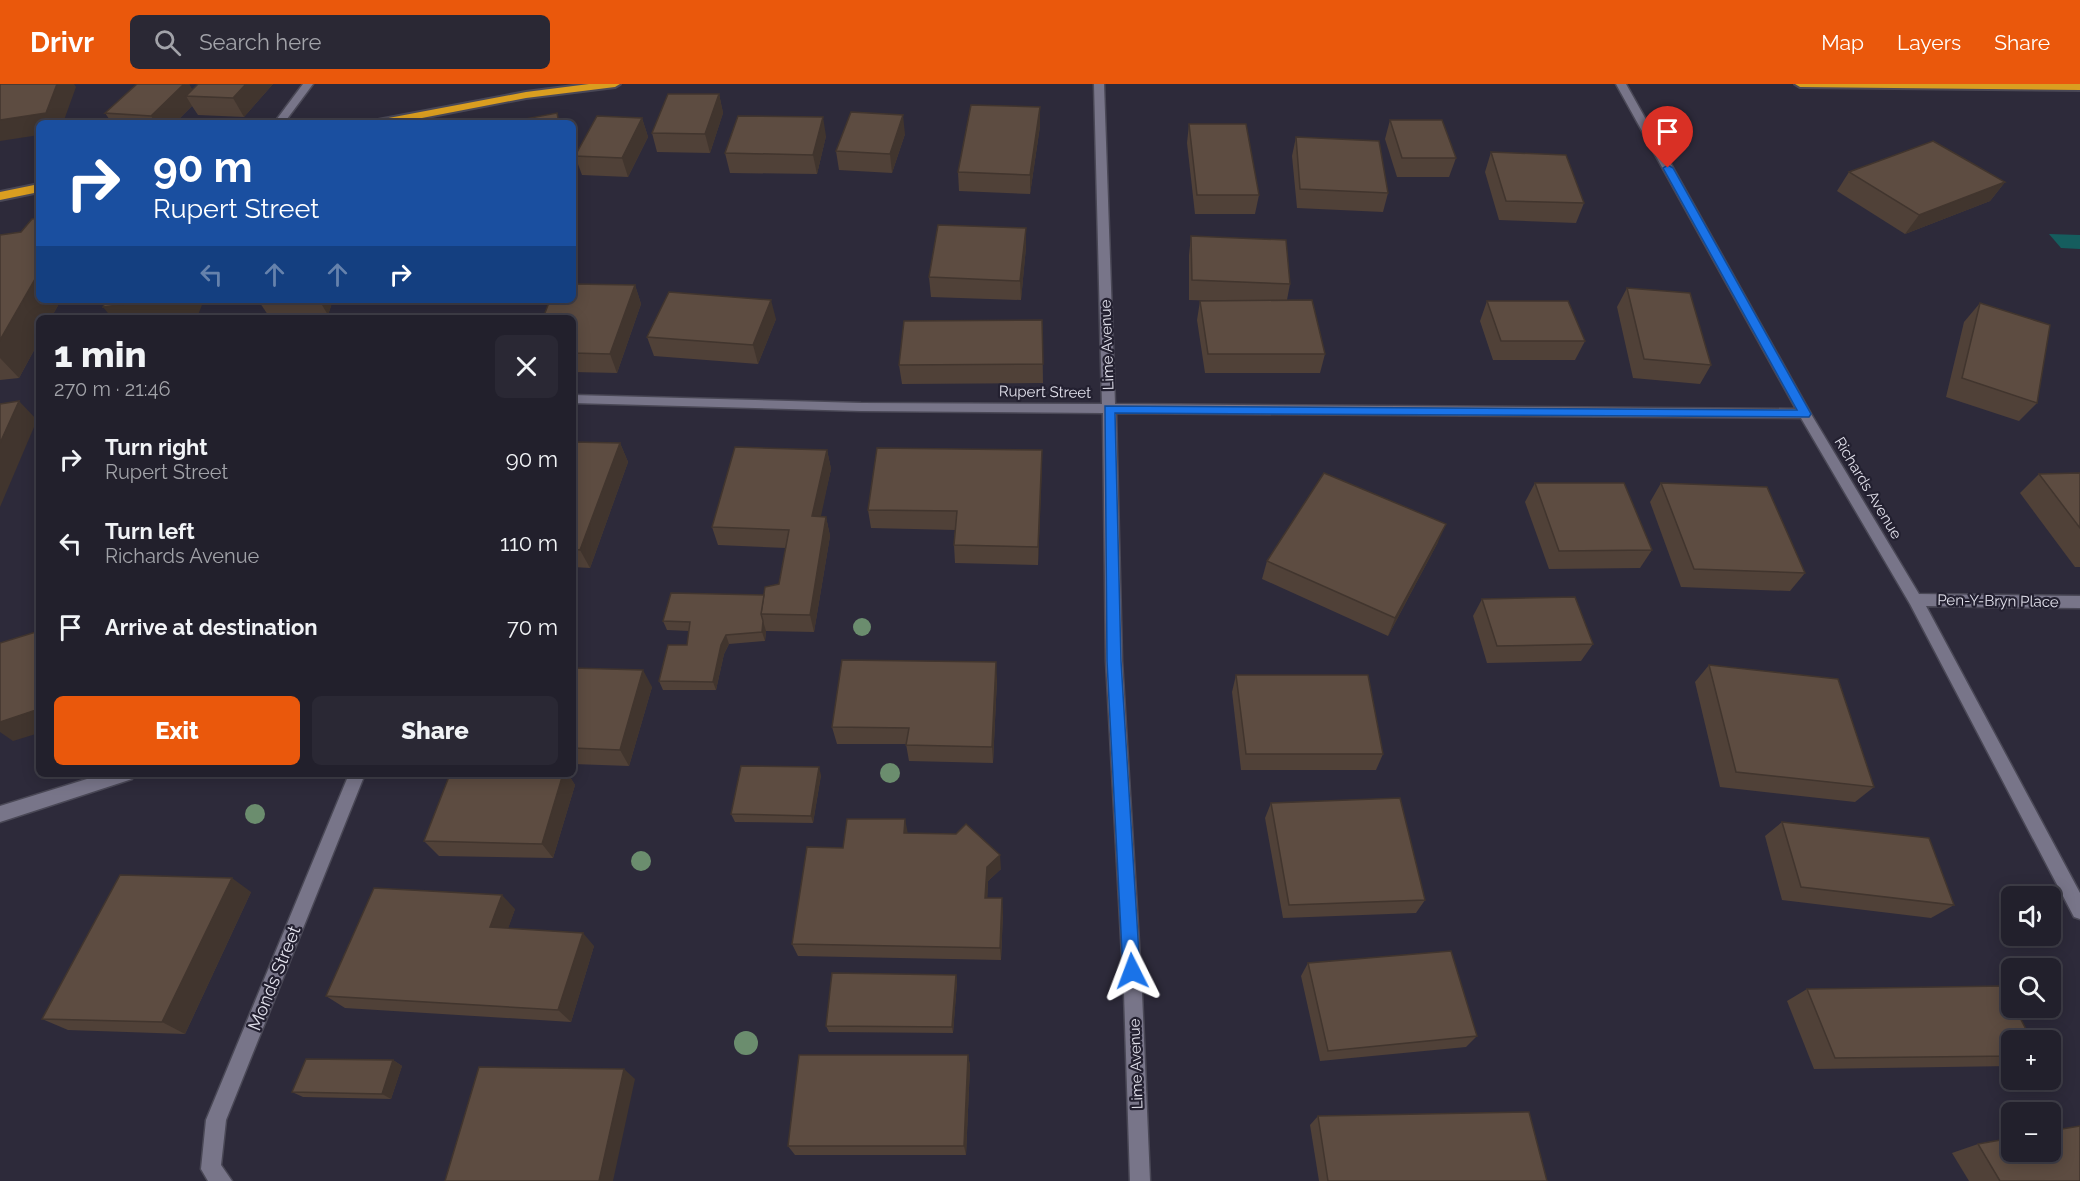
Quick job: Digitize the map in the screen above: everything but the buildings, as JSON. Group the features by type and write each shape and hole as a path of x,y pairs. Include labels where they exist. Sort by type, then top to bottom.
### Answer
{"highway":[{"path":"394,120 526,95 615,84"},
{"path":"1800,84 2080,87"},
{"path":"0,196 36,189"}],"street":[{"path":"281,120 308,84"},
{"name":"Lime Avenue","path":"1099,84 1114,661 1133,993 1140,1181"},
{"name":"Richards Avenue","path":"1621,84 1805,414 1916,600 2080,911"},
{"name":"Rupert Street","path":"576,399 861,407 1805,414"},
{"name":"Pen-Y-Bryn Place","path":"1916,600 2080,602"},
{"path":"0,814 117,777"},
{"name":"Monds Street","path":"222,1181 211,1169 216,1120 356,777"}],"shaded area":[{"path":"2049,234 2080,235 2080,249 2061,248"}],"route":[{"path":"1132,971 1114,661 1109,409 1805,414 1668,168"}]}
